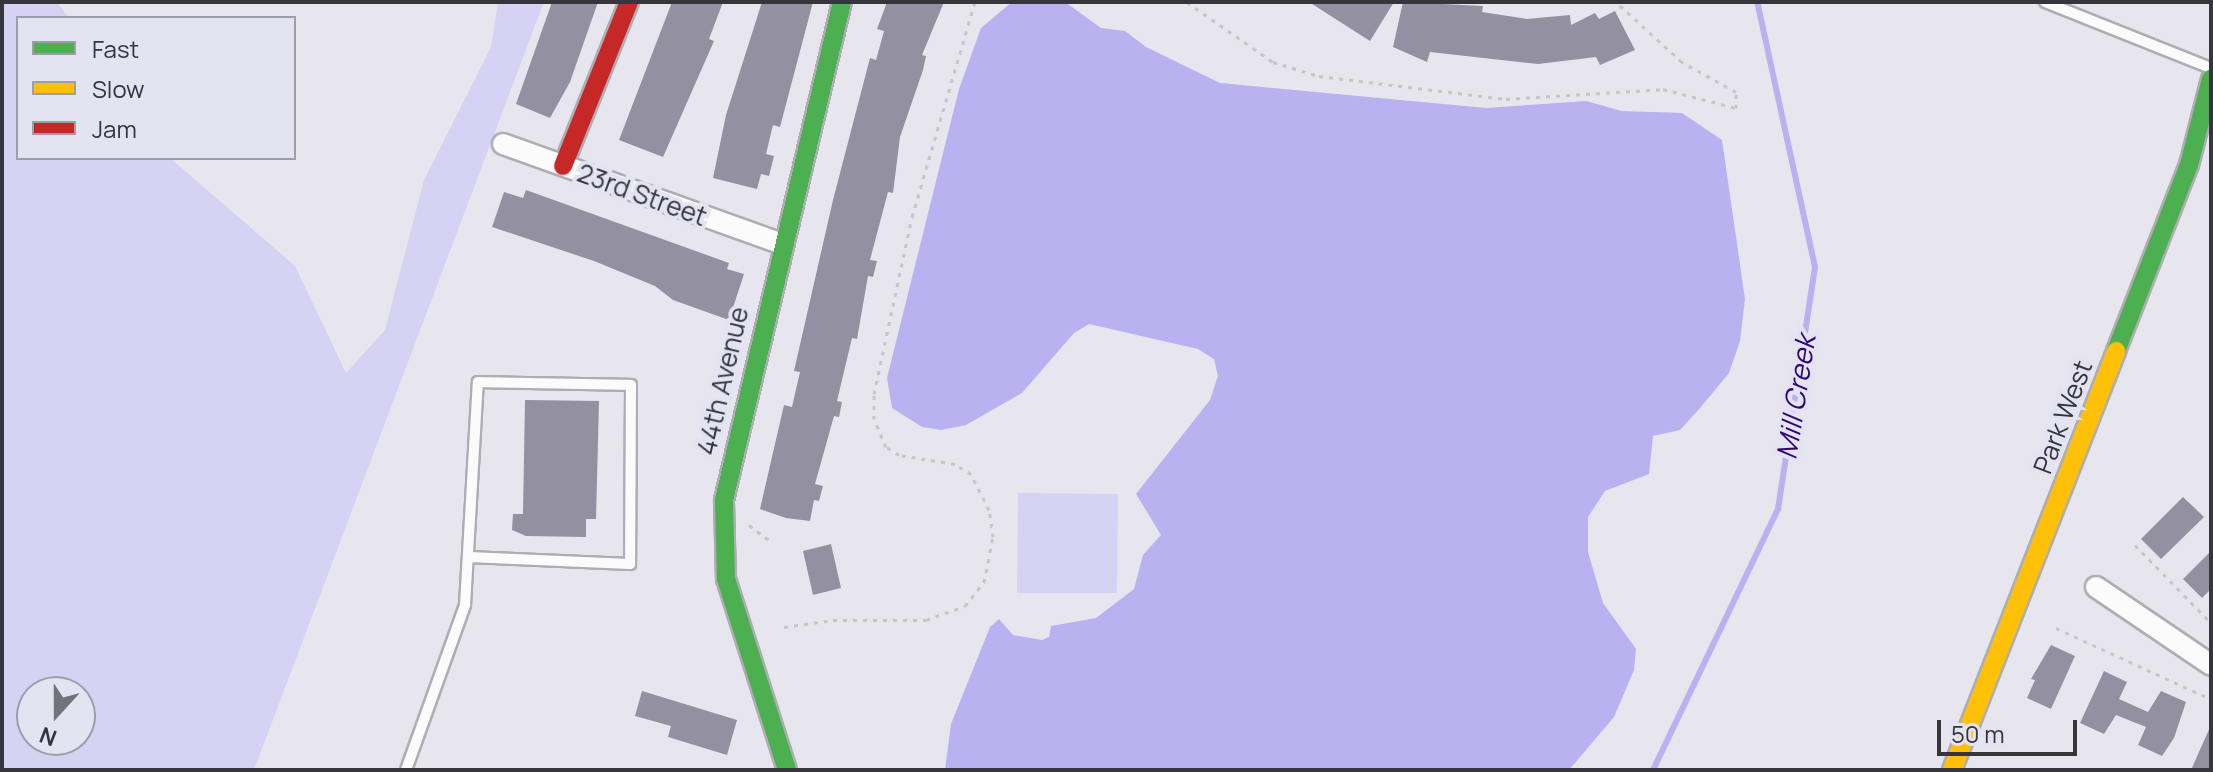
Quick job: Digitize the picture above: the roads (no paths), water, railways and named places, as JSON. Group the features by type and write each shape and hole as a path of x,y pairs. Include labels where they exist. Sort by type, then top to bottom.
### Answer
{"street":[{"path":"563,166 629,2"},
{"name":"44th Avenue","path":"787,770 726,579 723,523 727,476 842,2"},
{"name":"Park West","path":"1952,770 2189,165 2211,79"},
{"name":"23rd Street","path":"503,144 782,244"},
{"path":"2096,587 2211,665"}],"lane":[{"path":"2045,2 2211,68"},
{"path":"406,770 465,605 478,382 631,385 630,564 468,557"}],"waterway":[{"name":"Mill Creek","path":"1653,770 1778,509 1815,267 1757,2"}]}
